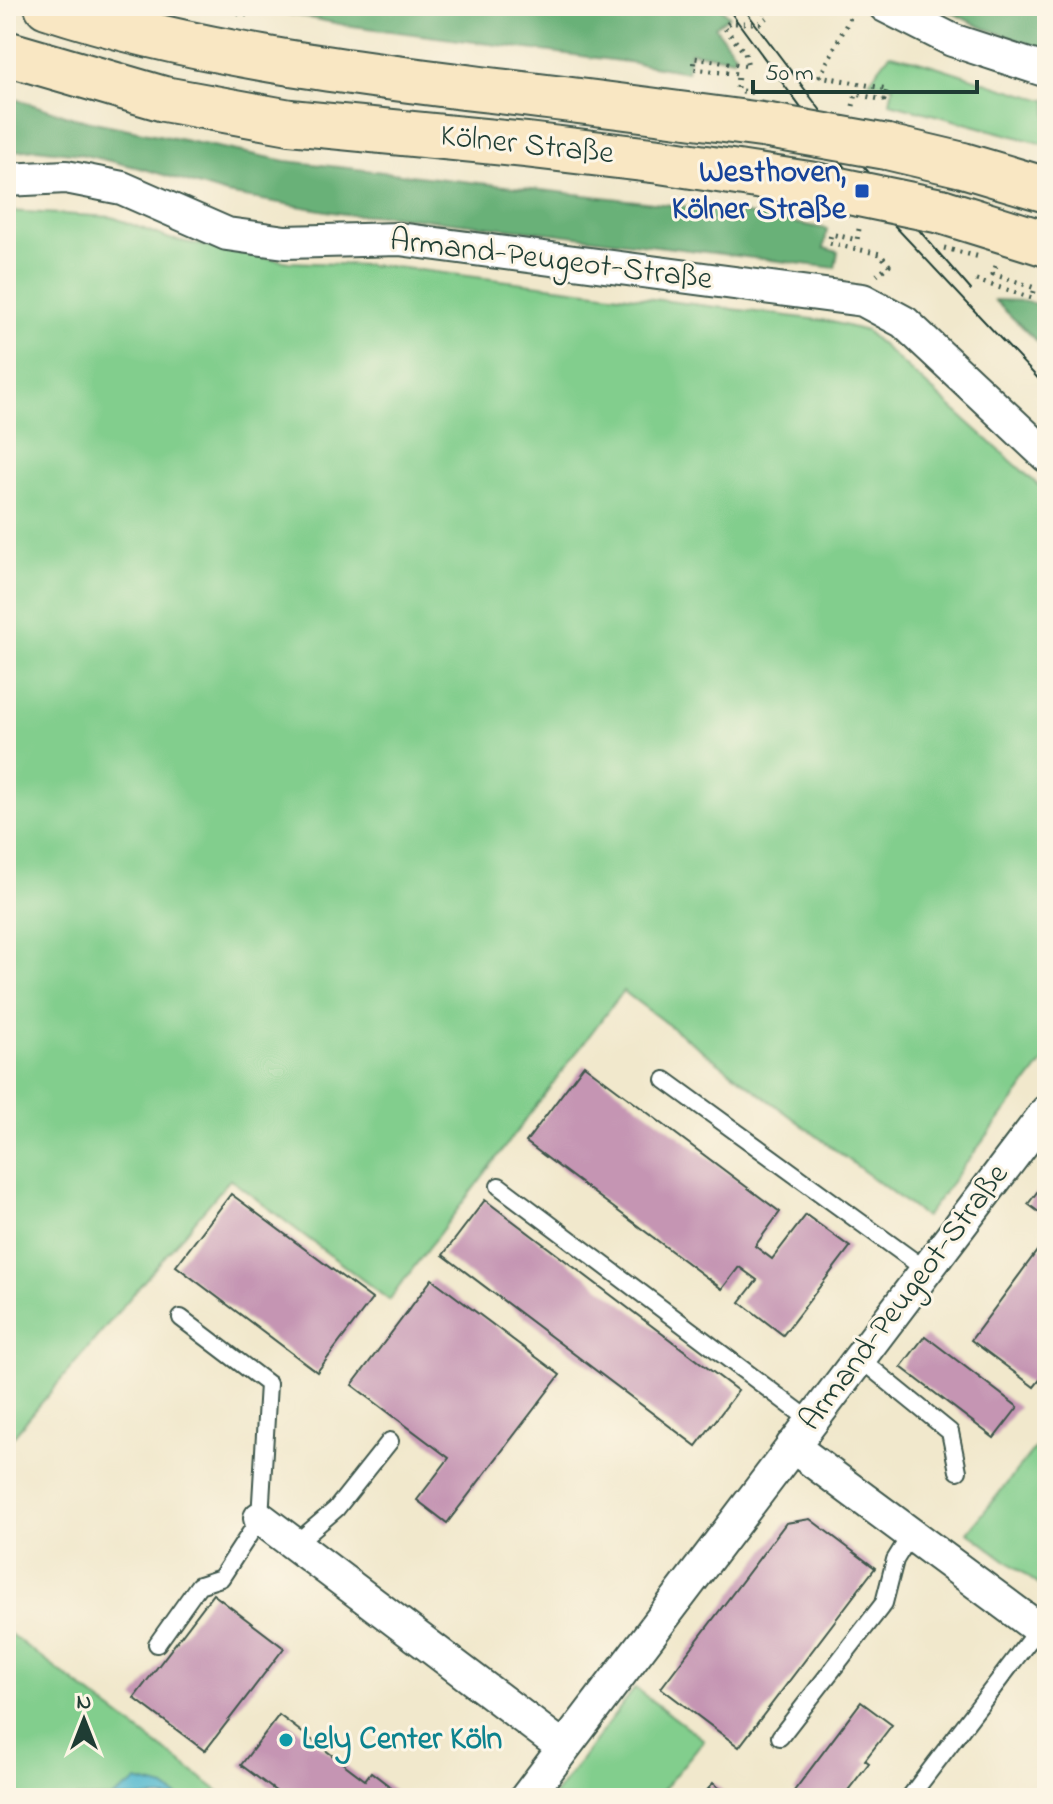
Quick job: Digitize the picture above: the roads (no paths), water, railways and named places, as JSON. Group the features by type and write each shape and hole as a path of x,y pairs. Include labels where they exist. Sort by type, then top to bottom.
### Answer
{"main road":[{"name":"Kölner Straße","path":"47,6 163,38 269,58 381,76 769,126 887,147 1047,190"},
{"name":"Kölner Straße","path":"6,53 164,99 290,122 571,150 815,185 941,211 1047,244"}],"street":[{"path":"885,6 952,40 1047,71"},
{"name":"Armand-Peugeot-Straße","path":"6,180 66,177 122,188 227,234 285,242 399,239 863,300 904,322 1047,456"},
{"name":"Armand-Peugeot-Straße","path":"526,1798 1047,1111"},
{"name":"Armand-Peugeot-Straße","path":"802,1434 911,1534 1042,1632"},
{"path":"260,1518 564,1748"}],"lane":[{"path":"665,1080 926,1270"},
{"path":"499,1186 802,1434"},
{"path":"157,1644 199,1585 221,1578 260,1518 268,1384 181,1318"},
{"path":"859,1358 950,1432 958,1471"},
{"path":"295,1544 336,1509 390,1441"},
{"path":"780,1737 884,1603 895,1560 911,1534"},
{"path":"909,1798 1042,1632"}],"water":[{"path":"137,1781 165,1788 179,1798 111,1798"}],"tram line":[{"path":"726,6 862,191 1047,388"},
{"path":"742,6 858,160 971,290"}],"place":[{"name":"Westhoven, Kölner Straße","path":"862,191"},
{"name":"Lely Center Köln","path":"286,1740"}]}
